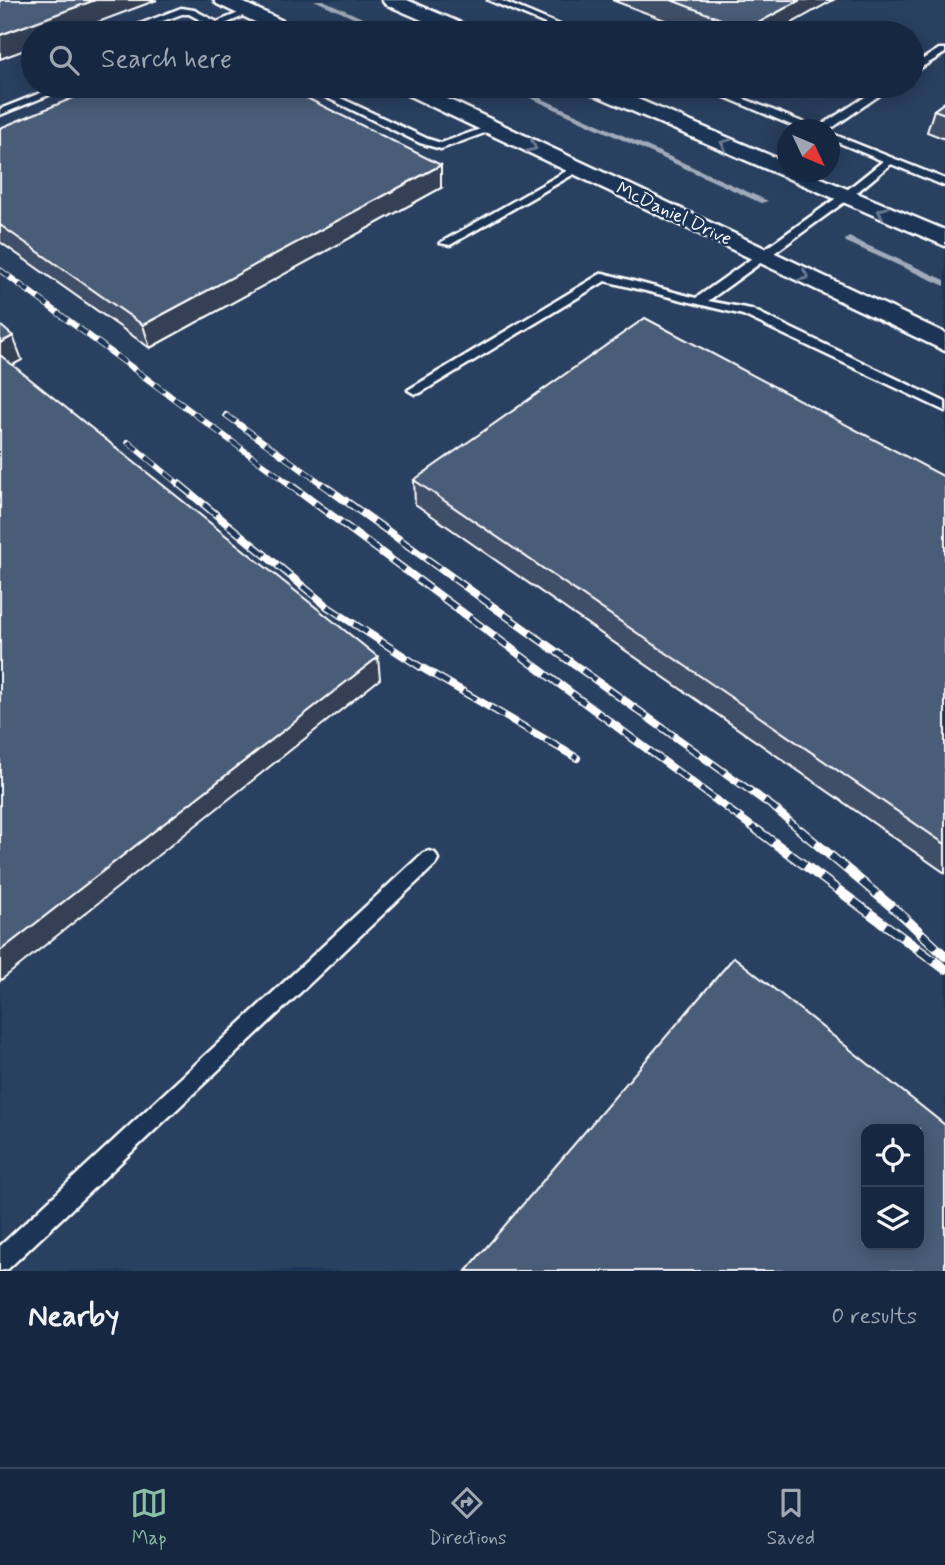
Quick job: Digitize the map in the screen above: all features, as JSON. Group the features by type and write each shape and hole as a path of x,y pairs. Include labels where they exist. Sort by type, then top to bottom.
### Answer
{"street":[{"path":"223,0 268,21"},
{"path":"391,0 440,21"},
{"name":"McDaniel Drive","path":"429,98 945,343"},
{"path":"625,98 777,166"},
{"path":"814,182 945,239"}],"lane":[{"path":"492,0 544,21"},
{"path":"154,21 181,11 191,12 209,21"},
{"path":"227,21 249,12"},
{"path":"924,62 942,51"},
{"path":"0,112 36,98"},
{"path":"333,98 424,141 441,146 493,128"},
{"path":"734,98 786,119"},
{"path":"838,119 870,98"},
{"path":"840,140 945,183"},
{"path":"698,302 764,257 890,160"},
{"path":"446,243 577,168"},
{"path":"415,390 603,277 747,312 945,407"},
{"path":"0,1261 429,859"}],"shaded area":[{"path":"0,0 945,0 945,1271 0,1271"}],"building":[{"path":"0,0 95,0 38,21 21,21 21,27 0,35"},
{"path":"671,0 800,0 762,21 726,21"},
{"path":"73,98 307,98 441,165 143,325 0,225 0,128"},
{"path":"945,102 945,114 934,110"},
{"path":"645,318 945,477 945,844 414,480"},
{"path":"0,325 13,336 0,343"},
{"path":"0,355 378,657 0,951"},
{"path":"734,957 945,1125 945,1271 466,1271"}],"waterway":[{"path":"317,0 364,21"},
{"path":"535,98 764,201"},
{"path":"849,240 945,283"}],"railway":[{"path":"0,270 292,486"},
{"path":"226,415 325,486"},
{"path":"128,442 181,486"},
{"path":"179,484 328,607 419,666 577,758"},
{"path":"289,484 759,832"},
{"path":"322,484 773,807 802,832"},
{"path":"757,830 945,969"},
{"path":"800,830 904,917 945,956"}]}
